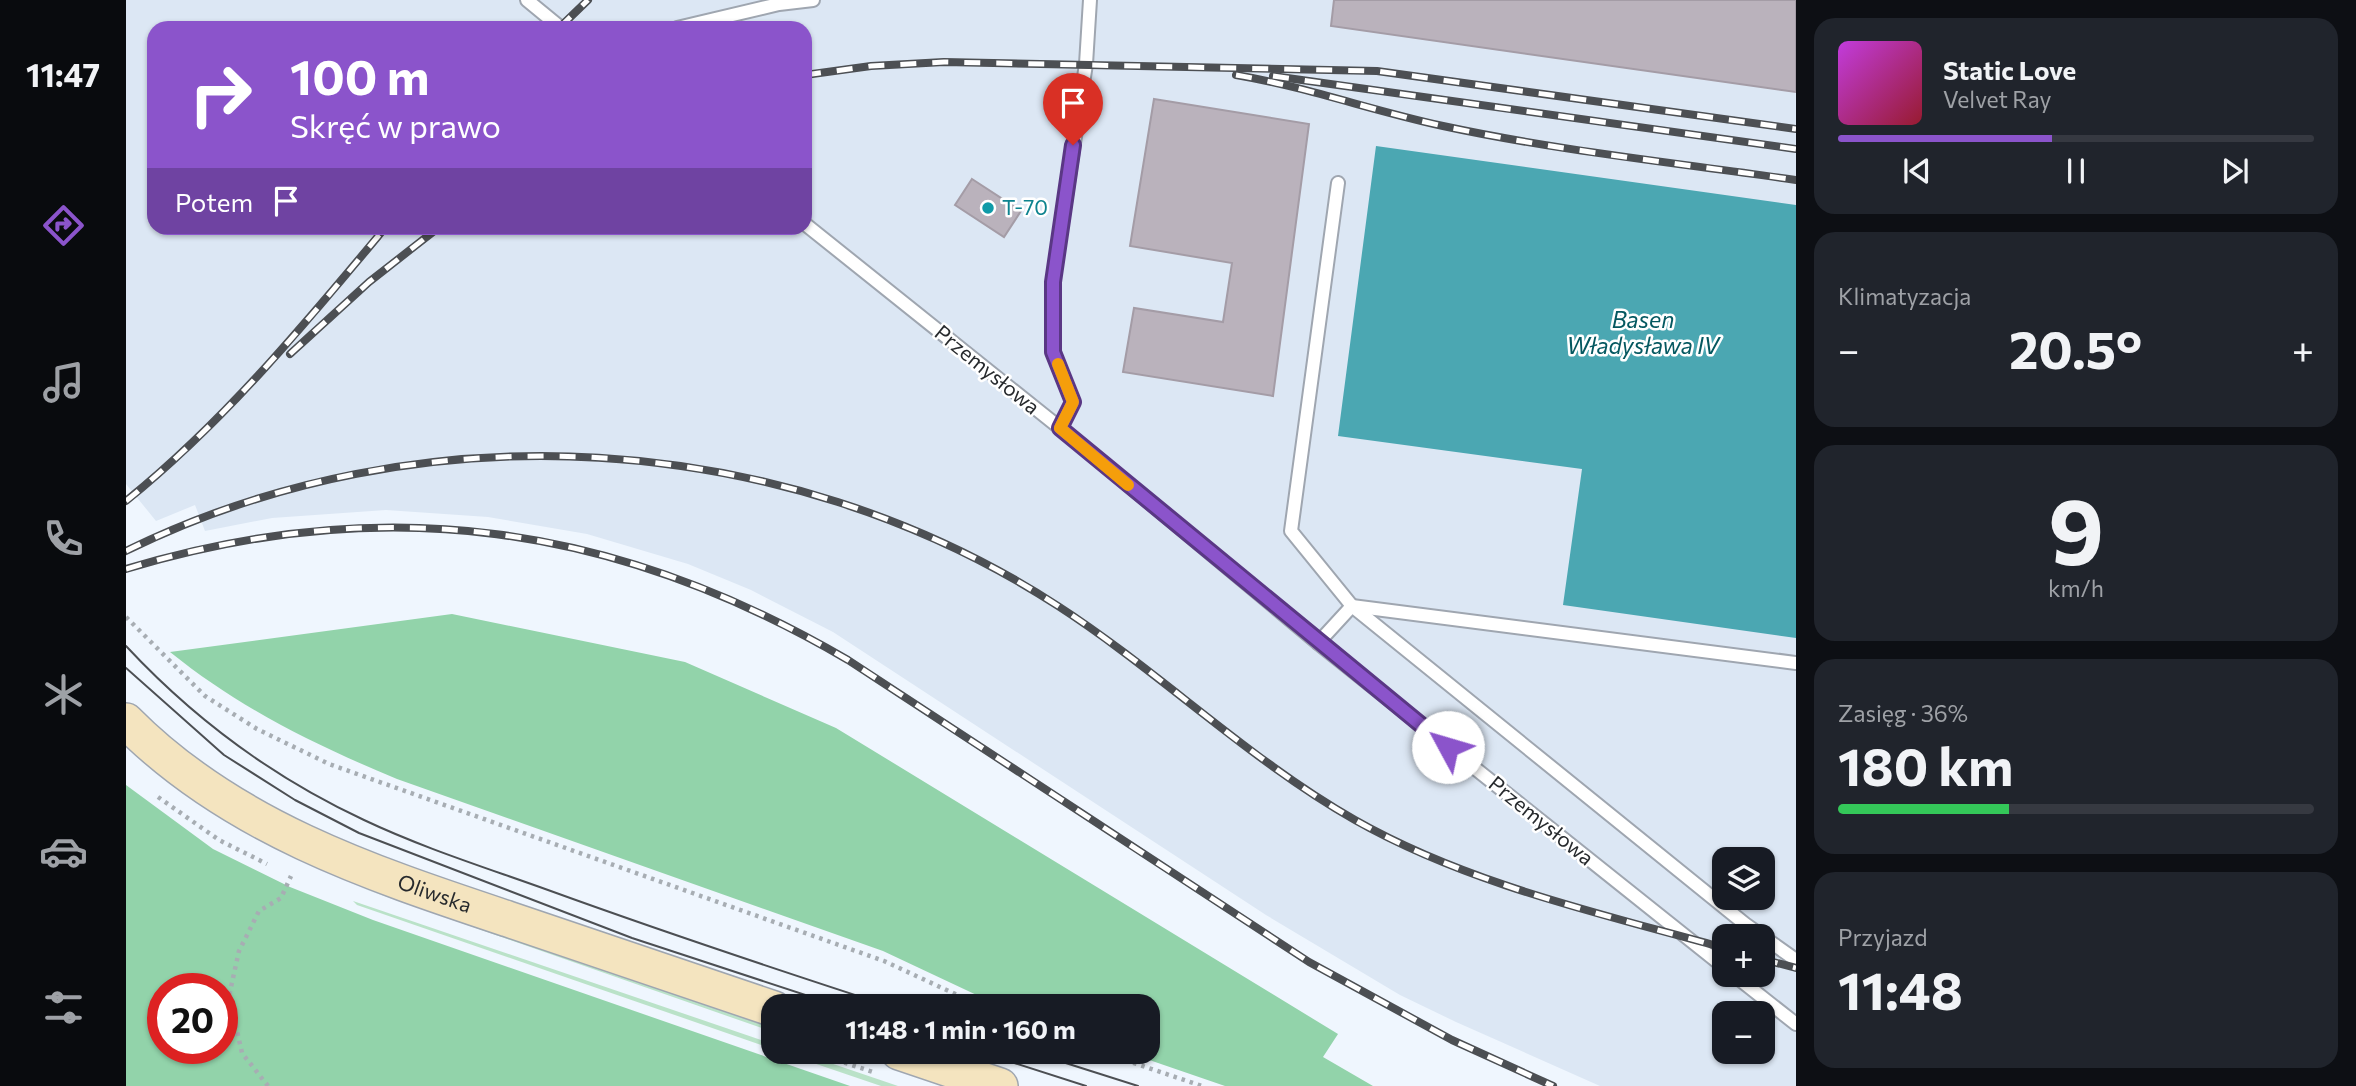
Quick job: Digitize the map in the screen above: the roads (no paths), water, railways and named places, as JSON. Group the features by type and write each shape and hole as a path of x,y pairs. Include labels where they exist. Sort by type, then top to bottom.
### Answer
{"street":[{"name":"Oliwska","path":"126,721 177,767 237,809 337,859 761,1005"},
{"path":"893,1064 1000,1086"}],"lane":[{"path":"527,0 552,21"},
{"path":"707,21 779,4 813,0"},
{"path":"1060,428 1073,402 1053,352 1053,282 1086,64 1090,0"},
{"path":"1338,183 1291,531 1352,606 1745,924 1796,960"},
{"name":"Przemysłowa","path":"812,230 1060,428 1318,643 1712,957"},
{"path":"1318,643 1352,606"},
{"path":"1352,606 1796,663"},
{"path":"1749,987 1796,1024"}],"water":[{"name":"Basen Władysława IV","path":"1376,146 1796,205 1796,638 1563,605 1582,469 1338,436"}],"tram line":[{"path":"126,646 179,698 237,745 298,785 364,820 432,849 718,950 852,994"},
{"path":"126,668 224,755 295,800 359,833 632,938 802,994"},
{"path":"1017,1064 1086,1086"},
{"path":"1069,1064 1138,1086"}],"railway":[{"path":"566,21 588,0"},
{"path":"812,74 871,66 944,62 1377,71 1796,129"},
{"path":"1236,75 1487,135 1575,150 1796,180"},
{"path":"1273,76 1796,149"},
{"path":"126,501 230,405 294,336 379,235"},
{"path":"290,354 369,282 429,235"},
{"path":"126,551 239,505 356,474 477,458 599,458 720,472 838,502 951,547 1058,606 1278,770 1355,820 1398,842 1443,862 1535,895 1712,945"},
{"path":"126,569 222,545 315,531 407,528 497,534 586,551 674,577 761,614 848,660 1309,962 1452,1040 1553,1086"},
{"path":"1775,962 1796,968"}],"place":[{"name":"T-70","path":"988,208"}]}
